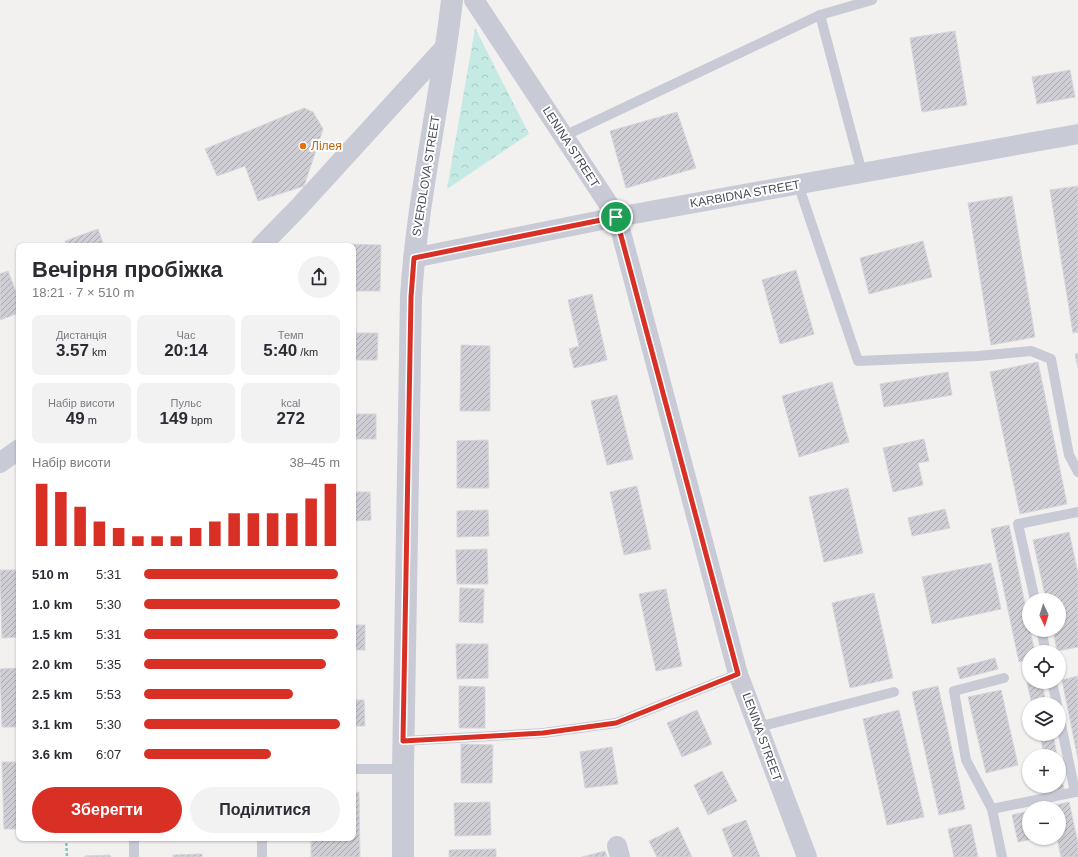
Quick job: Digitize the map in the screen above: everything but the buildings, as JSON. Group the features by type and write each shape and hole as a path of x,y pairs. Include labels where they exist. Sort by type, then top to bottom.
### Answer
{"street":[{"name":"SVERDLOVA STREET","path":"403,857 403,741 411,297 414,258 447,45 452,0"},
{"name":"LENINA STREET","path":"474,0 616,217 738,674 807,857"},
{"path":"264,243 299,207 447,45"},
{"name":"KARBIDNA STREET","path":"414,258 616,217 1078,134"},
{"path":"0,463 16,451"}],"lane":[{"path":"564,136 820,15 872,0"},
{"path":"820,15 862,173"},
{"path":"798,184 858,361 978,356 1031,352 1051,359 1069,455 1078,472"},
{"path":"1033,593 1018,524 1078,512"},
{"path":"403,741 543,733 616,723 738,674"},
{"path":"1002,857 992,809 966,760 954,692 1004,678"},
{"path":"758,728 894,692"},
{"path":"992,809 1077,792 1065,741"},
{"path":"356,769 403,769"},
{"path":"134,841 134,857"},
{"path":"262,841 262,857"}],"path":[{"path":"66,841 67,857"}],"green space":[{"path":"475,28 529,134 447,189"}],"place":[{"name":"Лілея","path":"303,146"}],"route":[{"path":"616,217 738,674 616,723 543,733 403,741 411,297 414,258 616,217"}]}
